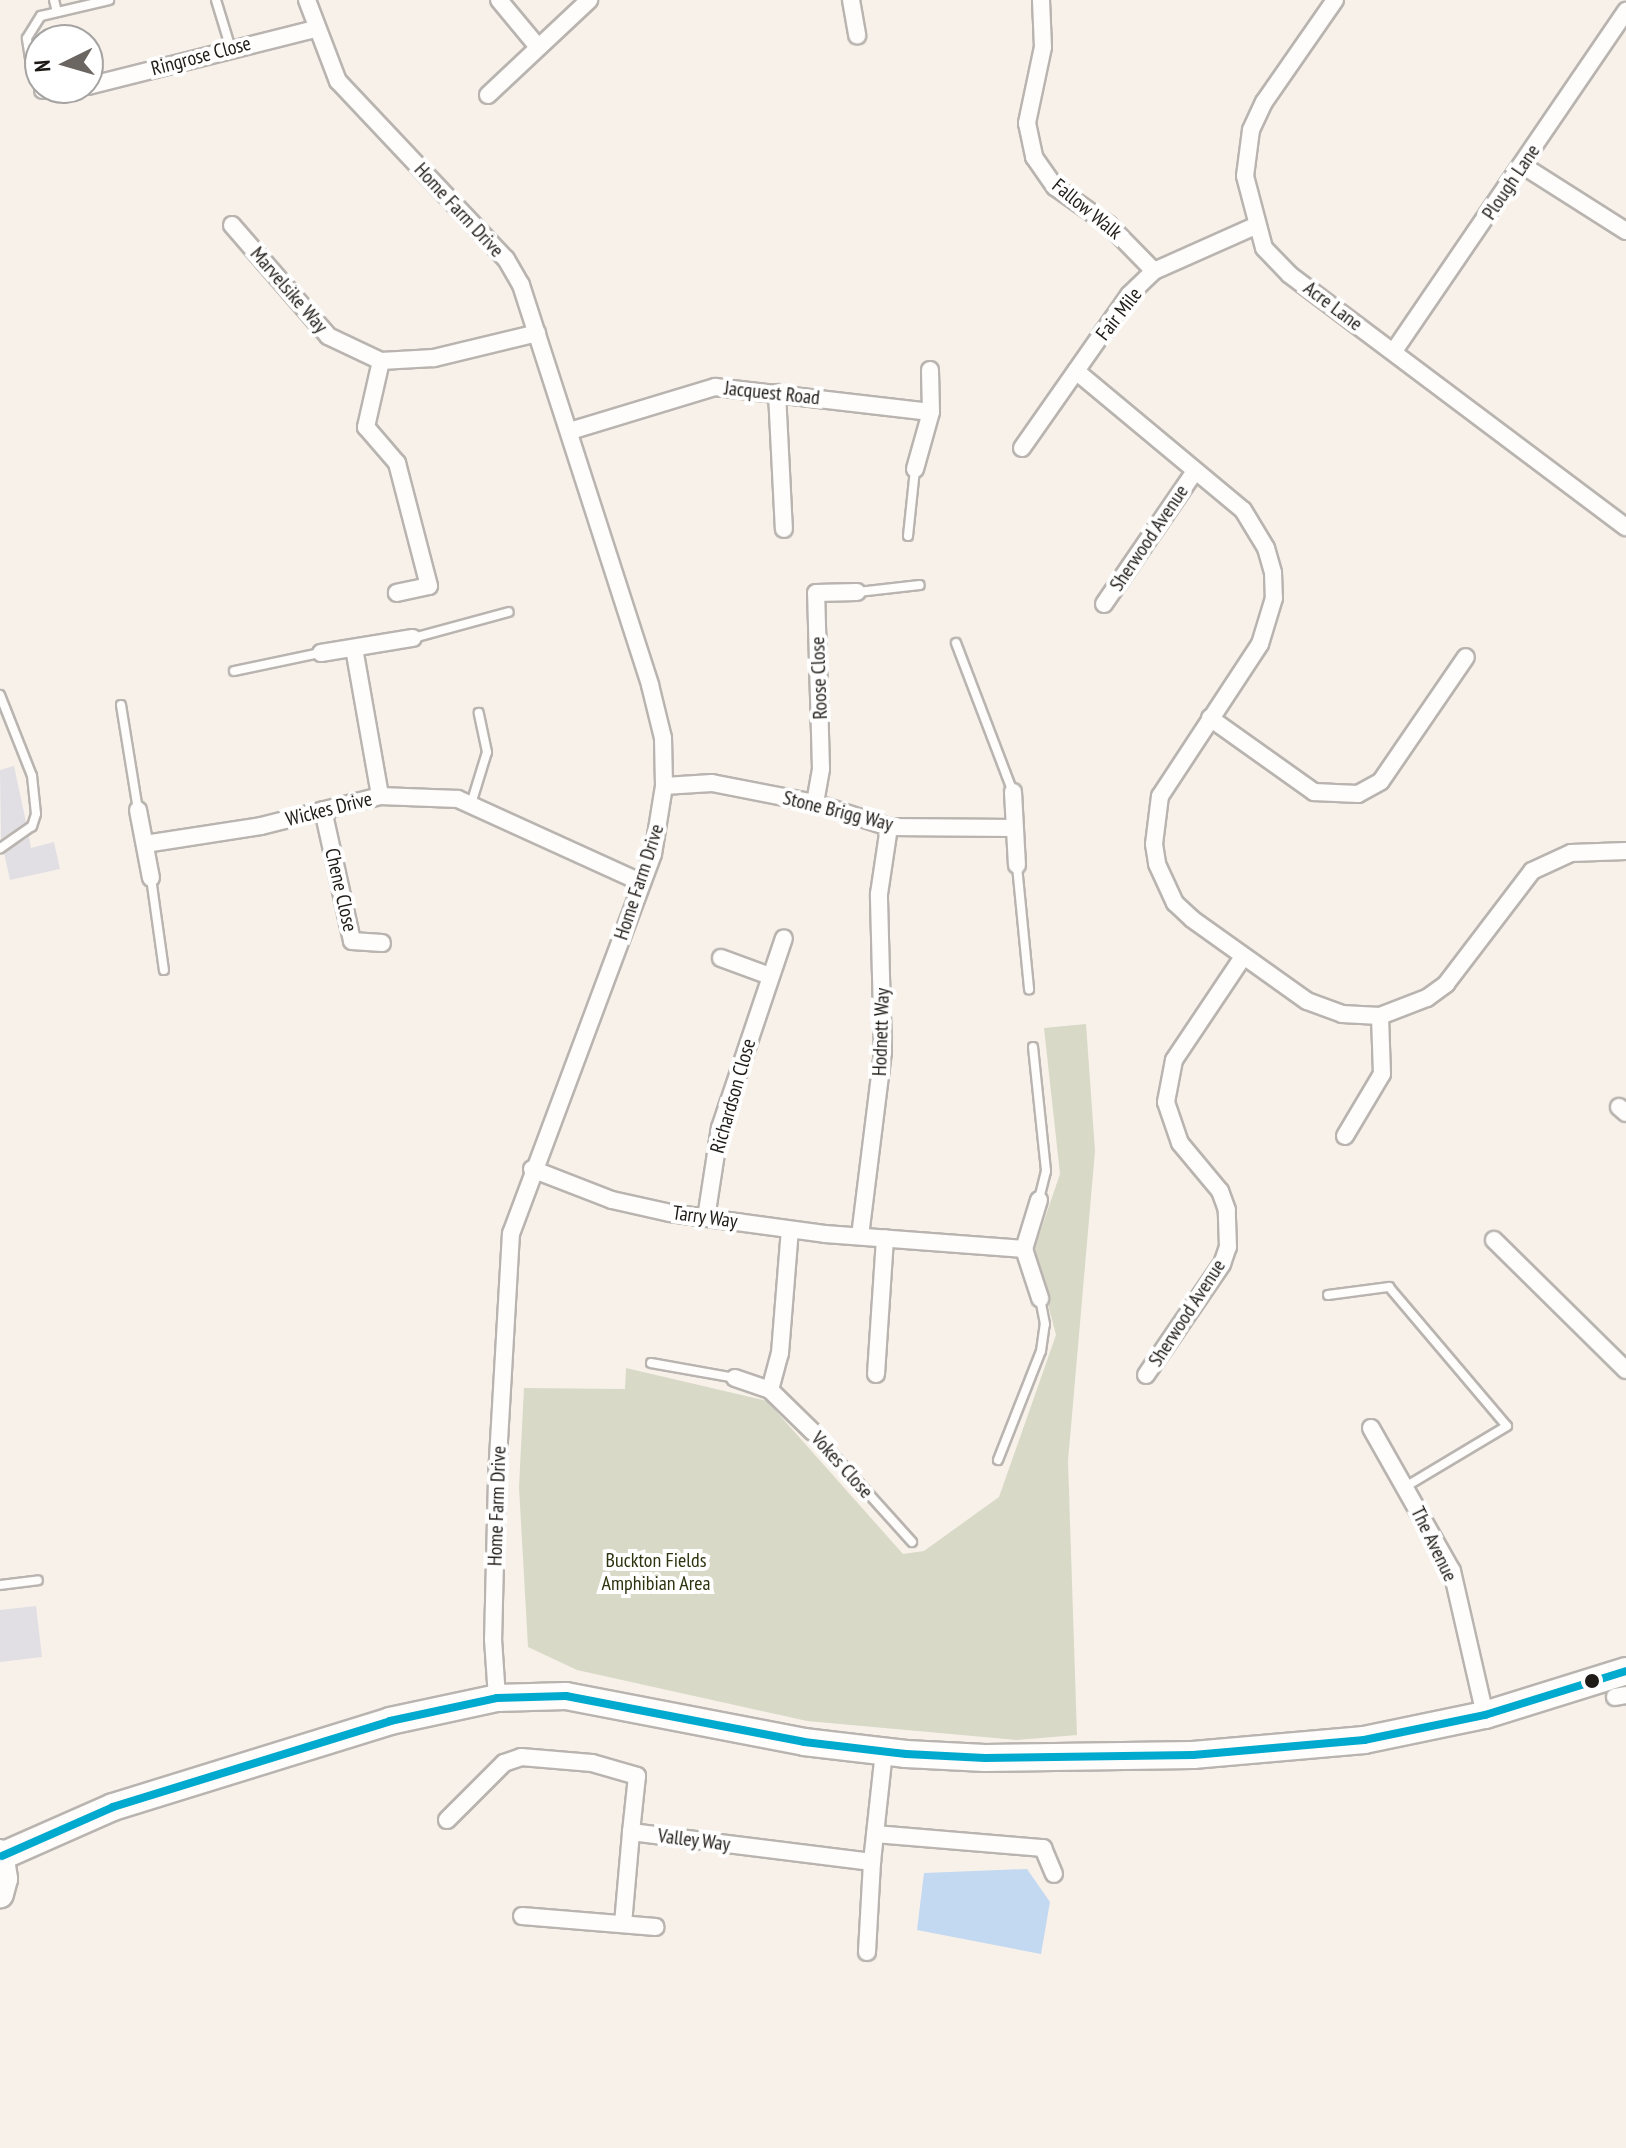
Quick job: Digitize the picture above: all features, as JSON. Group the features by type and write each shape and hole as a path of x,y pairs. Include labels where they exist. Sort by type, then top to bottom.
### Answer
{"main road":[{"path":"0,1894 1,1854 113,1807 390,1721 497,1698 566,1696 804,1742 884,1752 1014,1758 1270,1751 1364,1740 1485,1715 1626,1671"}],"street":[{"name":"Home Farm Drive","path":"307,0 315,29 338,81 506,259 537,333 570,431 650,685 663,738 664,786 659,832 532,1169 511,1233 502,1321 493,1639 497,1698"},
{"path":"499,0 538,47"},
{"path":"488,95 589,0"},
{"path":"851,0 857,35"},
{"name":"Fallow Walk","path":"1041,0 1043,47 1027,123 1034,157 1055,187 1109,225 1154,271"},
{"name":"Acre Lane","path":"1335,0 1264,102 1251,130 1245,176 1255,226 1264,248 1290,275 1626,527"},
{"name":"Plough Lane","path":"1394,351 1626,11"},
{"name":"Ringrose Close","path":"104,82 315,29"},
{"path":"1522,165 1626,231"},
{"name":"Marvelsike Way","path":"232,225 328,336 381,361 434,358 537,333"},
{"name":"Fair Mile","path":"1022,448 1129,295 1154,271 1255,226"},
{"path":"381,361 366,427 397,463 429,586 397,593"},
{"path":"915,469 931,412 930,370"},
{"name":"Sherwood Avenue","path":"1076,371 1243,510 1266,548 1273,573 1274,598 1260,644 1160,796 1154,844 1175,903 1243,957 1318,1006 1380,1016"},
{"name":"Jacquest Road","path":"570,431 715,387 931,412"},
{"path":"777,393 784,529"},
{"name":"Sherwood Avenue","path":"1104,604 1195,471"},
{"name":"Roose Close","path":"815,803 821,769 816,593 857,592"},
{"path":"321,653 413,638"},
{"path":"354,648 380,796"},
{"path":"1210,718 1314,792 1358,794 1381,781 1466,657"},
{"name":"Stone Brigg Way","path":"664,786 712,783 815,803 889,827 1014,828"},
{"path":"1013,792 1017,865"},
{"name":"Wickes Drive","path":"145,844 380,796 458,799 642,883"},
{"path":"138,810 151,878"},
{"name":"Chene Close","path":"323,810 352,941 382,943"},
{"name":"Hodnett Way","path":"860,1236 883,1052 879,894 889,827"},
{"path":"1345,1136 1382,1074 1380,1016 1427,998 1446,984 1532,871 1571,853 1626,851"},
{"name":"Richardson Close","path":"706,1218 720,1128 784,938"},
{"name":"Sherwood Avenue","path":"1146,1375 1222,1264 1228,1247 1227,1210 1220,1191 1180,1143 1166,1102 1174,1060 1243,957"},
{"path":"721,958 770,976"},
{"name":"Tarry Way","path":"532,1169 612,1200 706,1218 790,1230 1024,1249"},
{"path":"1039,1200 1024,1249 1040,1298"},
{"path":"770,1390 779,1365 790,1230"},
{"path":"876,1374 885,1238"},
{"path":"1494,1240 1626,1370"},
{"name":"Vokes Close","path":"735,1378 770,1390 813,1432"},
{"name":"The Avenue","path":"1371,1428 1452,1571 1485,1715"},
{"path":"867,1952 872,1862 884,1752"},
{"name":"Valley Way","path":"447,1820 485,1777 521,1757 592,1763 637,1776 631,1832 872,1862"},
{"path":"623,1924 631,1832"},
{"path":"875,1834 1043,1848 1054,1874"},
{"path":"522,1916 656,1927"}],"lane":[{"path":"54,0 57,12"},
{"path":"36,24 41,16 109,0"},
{"path":"216,0 231,49"},
{"path":"908,536 915,469"},
{"path":"857,592 920,585"},
{"path":"413,638 509,612"},
{"path":"956,643 1013,792"},
{"path":"234,671 321,653"},
{"path":"0,695 32,776 36,814 32,826 0,848"},
{"path":"121,705 138,810"},
{"path":"470,805 487,752 479,713"},
{"path":"1017,865 1029,989"},
{"path":"151,878 164,970"},
{"path":"1033,1047 1046,1171 1039,1200"},
{"path":"1328,1295 1389,1287 1507,1426 1405,1487"},
{"path":"998,1460 1041,1351 1045,1324 1040,1298"},
{"name":"Vokes Close","path":"651,1363 735,1378"},
{"name":"Vokes Close","path":"813,1432 912,1542"},
{"path":"0,1585 38,1580"}],"green space":[{"name":"Buckton Fields Amphibian Area","path":"1086,1024 1095,1151 1068,1461 1077,1735 1017,1740 807,1721 577,1670 528,1647 519,1487 524,1388 625,1389 626,1368 767,1401 903,1554 924,1551 999,1497 1056,1335 1034,1250 1060,1174 1044,1028"}],"water":[{"path":"1027,1869 1050,1902 1041,1954 917,1930 924,1873"}],"building":[{"path":"14,766 26,822 1,839 0,770"},
{"path":"29,837 31,848 54,842 60,869 10,880 4,853"},
{"path":"36,1606 42,1657 0,1662 0,1610"}],"transit line":[{"path":"2,1856 113,1807 390,1721 497,1698 566,1696 804,1742 906,1754 985,1758 1193,1755 1364,1740 1485,1715 1626,1671"}]}
